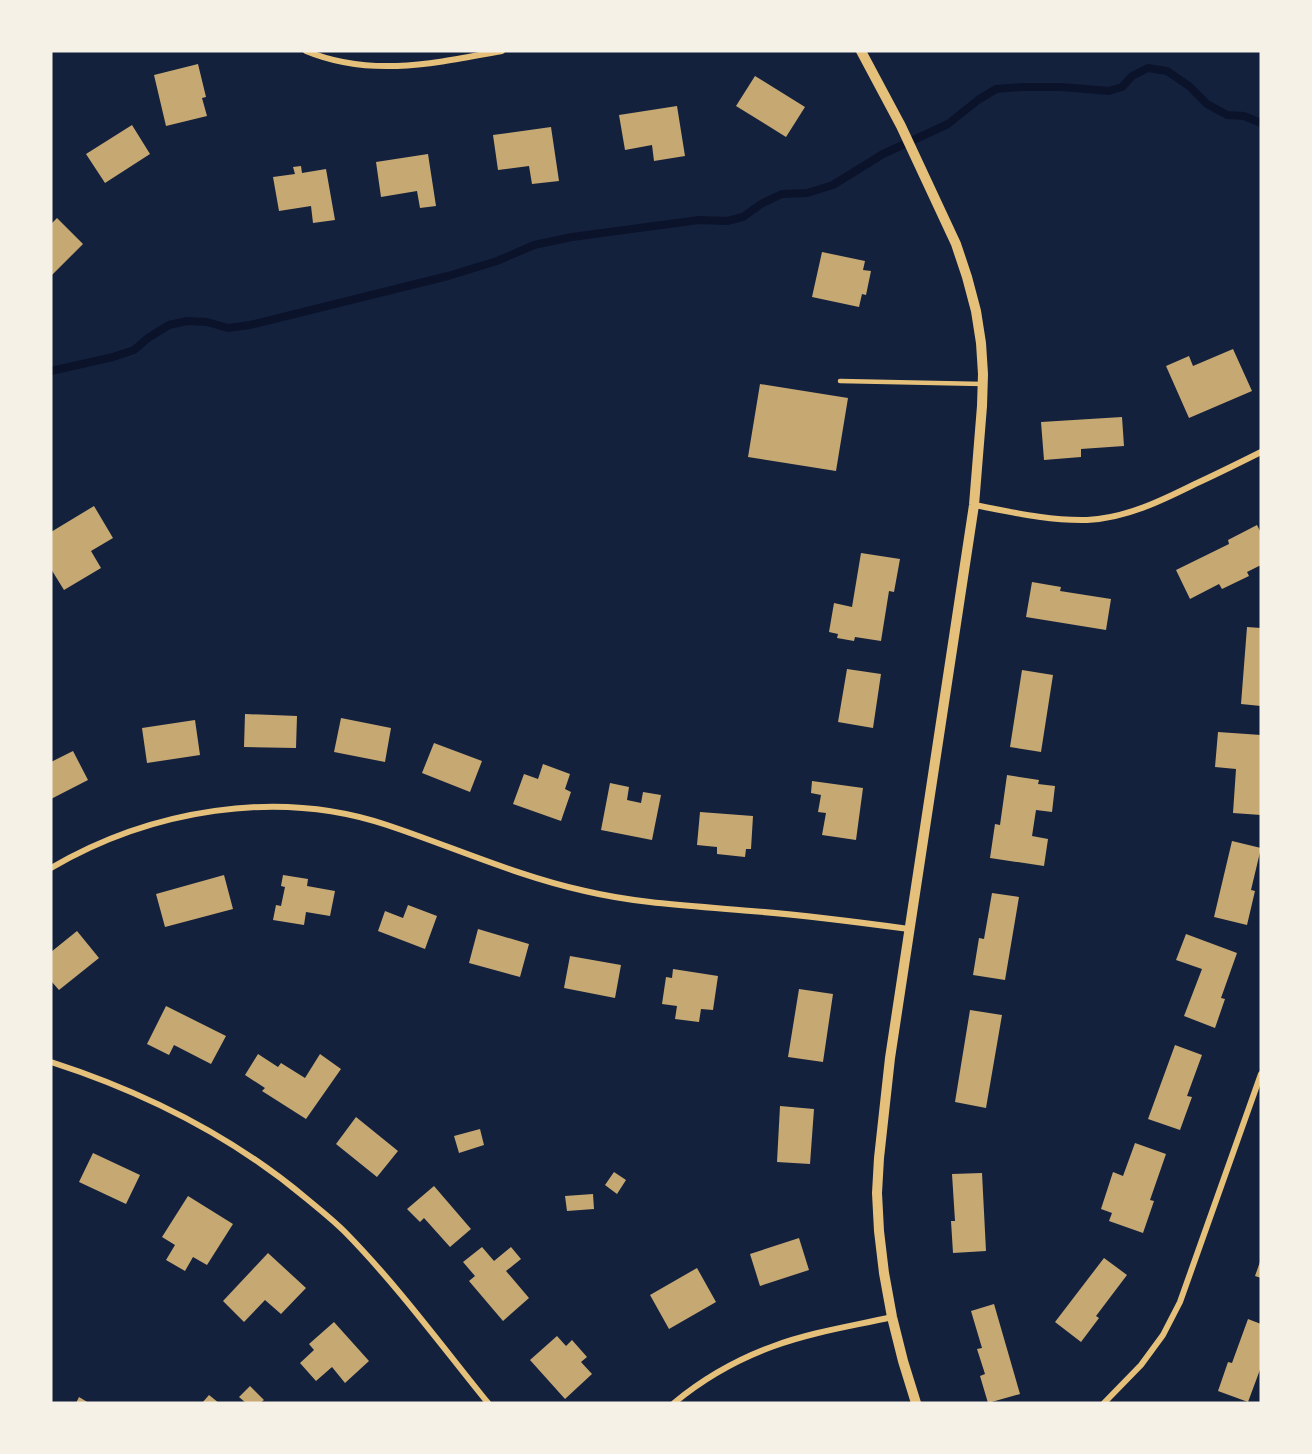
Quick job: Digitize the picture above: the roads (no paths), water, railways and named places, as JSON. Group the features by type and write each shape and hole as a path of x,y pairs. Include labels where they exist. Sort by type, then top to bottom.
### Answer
{"street":[{"path":"306,51 323,58 356,65 389,66 459,59 502,51"},
{"path":"861,51 901,126 956,244 967,277 981,344 982,406 974,505 909,929 884,1110 877,1193 881,1252 892,1317 916,1403"},
{"path":"974,505 1062,519 1088,520 1116,516 1145,507 1261,453"},
{"path":"51,868 120,835 196,813 271,806 308,808 348,814 386,824 509,870 585,891 663,904 792,914 909,929"},
{"path":"51,1062 117,1085 189,1120 253,1157 283,1179 343,1230 369,1258 488,1403"},
{"path":"1104,1403 1141,1365 1163,1335 1180,1302 1261,1074"},
{"path":"674,1403 713,1375 738,1361 774,1346 812,1334 892,1317"}],"lane":[{"path":"840,381 982,384"}],"waterway":[{"path":"51,371 134,350 169,325 187,321 207,322 228,328 250,325 448,276 497,261 534,245 572,237 699,220 727,221 743,217 761,204 782,194 807,193 833,185 883,154 948,124 996,89 1061,87 1109,91 1122,87 1132,76 1148,68 1167,71 1189,86 1207,104 1227,115 1244,116 1261,123"}]}
